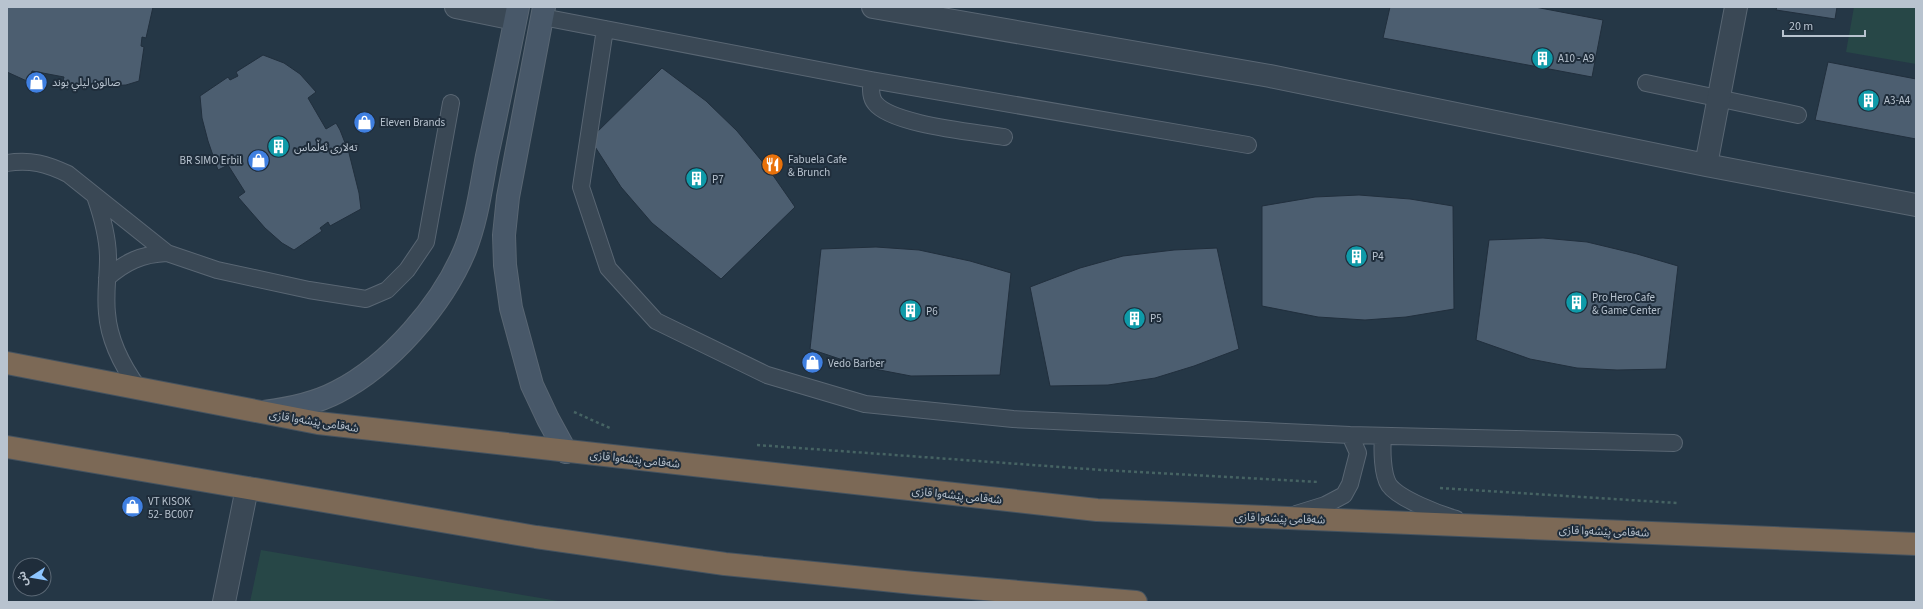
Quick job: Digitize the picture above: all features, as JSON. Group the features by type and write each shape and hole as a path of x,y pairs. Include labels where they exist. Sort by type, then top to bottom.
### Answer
{"highway":[{"name":"شەقامی پێشەوا قازی","path":"7,363 318,424 1097,510 1916,544"},
{"path":"7,447 536,536 725,564 1136,602"}],"street":[{"path":"260,412 287,409 312,402 337,392 374,368 412,331 433,304 461,257 471,231 516,13 456,7"},
{"path":"873,7 1270,76 1706,165 1916,205"},
{"path":"1706,165 1736,7"},
{"path":"548,13 508,197 504,235 507,286 521,349 532,385 566,452"},
{"path":"471,231 486,238 496,238 504,235"},
{"path":"224,602 247,488"}],"lane":[{"path":"548,13 605,29 871,80 1248,145"},
{"path":"605,29 581,187 608,268 656,321 767,376 865,404 1013,419 1350,435 1674,443"},
{"path":"871,80 871,94 875,103 895,117 914,122 1004,137"},
{"path":"1646,83 1798,116"},
{"path":"7,163 22,160 37,162 52,166 68,174 167,253 217,270 309,290 366,299 387,290 407,270 426,242 451,103"},
{"path":"95,195 102,215 106,236 108,257 107,314 112,338 127,373 139,388"},
{"path":"107,278 119,267 134,259 150,254 167,253"},
{"path":"1284,518 1325,505 1344,495 1350,484 1358,454 1350,435"},
{"path":"1383,436 1384,467 1389,485 1409,500 1436,513 1478,526"}],"path":[{"path":"571,410 588,420 616,430"},
{"path":"754,444 1102,470 1350,484"},
{"path":"1436,488 1677,503"}],"green space":[{"path":"1854,7 1916,7 1916,64 1846,52"},
{"path":"261,550 564,602 250,602"}],"building":[{"path":"7,7 153,7 146,38 142,37 141,46 144,47 139,81 126,85 79,87 62,85 64,77 32,71 29,82 7,72"},
{"name":"A10 - A9","path":"1390,7 1535,7 1603,20 1592,77 1383,38"},
{"path":"1777,7 1837,7 1835,19 1776,10"},
{"name":"تەلاری ئەڵماس","path":"263,55 284,63 300,74 316,92 308,98 326,129 336,123 340,130 349,153 359,193 361,209 330,226 328,222 320,228 322,231 294,250 282,243 265,228 238,197 245,192 228,165 218,170 202,118 200,96 228,77 230,80 238,76 236,72"},
{"name":"A3-A4","path":"1828,62 1916,79 1916,139 1815,120"},
{"name":"P7","path":"662,68 706,101 737,131 770,171 795,207 721,279 652,223 621,187 590,139"},
{"name":"P4","path":"1359,195 1410,199 1453,206 1454,309 1406,317 1365,320 1318,317 1262,306 1262,206 1315,197"},
{"name":"Pro Hero Cafe & Game Center","path":"1543,238 1587,242 1678,266 1666,369 1617,370 1577,368 1530,359 1476,340 1489,240"},
{"name":"P6","path":"876,247 919,250 970,261 1011,273 1000,375 911,376 864,367 810,349 821,249"},
{"name":"P5","path":"1217,248 1239,349 1194,366 1155,378 1108,385 1050,386 1030,287 1080,268 1123,256 1174,250"}],"place":[{"name":"A10 - A9","path":"1542,58"},
{"name":"صالون ليلي بوند","path":"36,82"},
{"name":"A3-A4","path":"1868,100"},
{"name":"Eleven Brands","path":"365,122"},
{"name":"تەلاری ئەڵماس","path":"278,147"},
{"name":"BR SIMO Erbil","path":"258,160"},
{"name":"Fabuela Cafe & Brunch","path":"772,165"},
{"name":"P7","path":"696,179"},
{"name":"P4","path":"1357,256"},
{"name":"Pro Hero Cafe & Game Center","path":"1577,303"},
{"name":"P6","path":"910,311"},
{"name":"P5","path":"1134,318"},
{"name":"Vedo Barber","path":"812,363"},
{"name":"VT KISOK 52- BC007","path":"133,507"}]}
